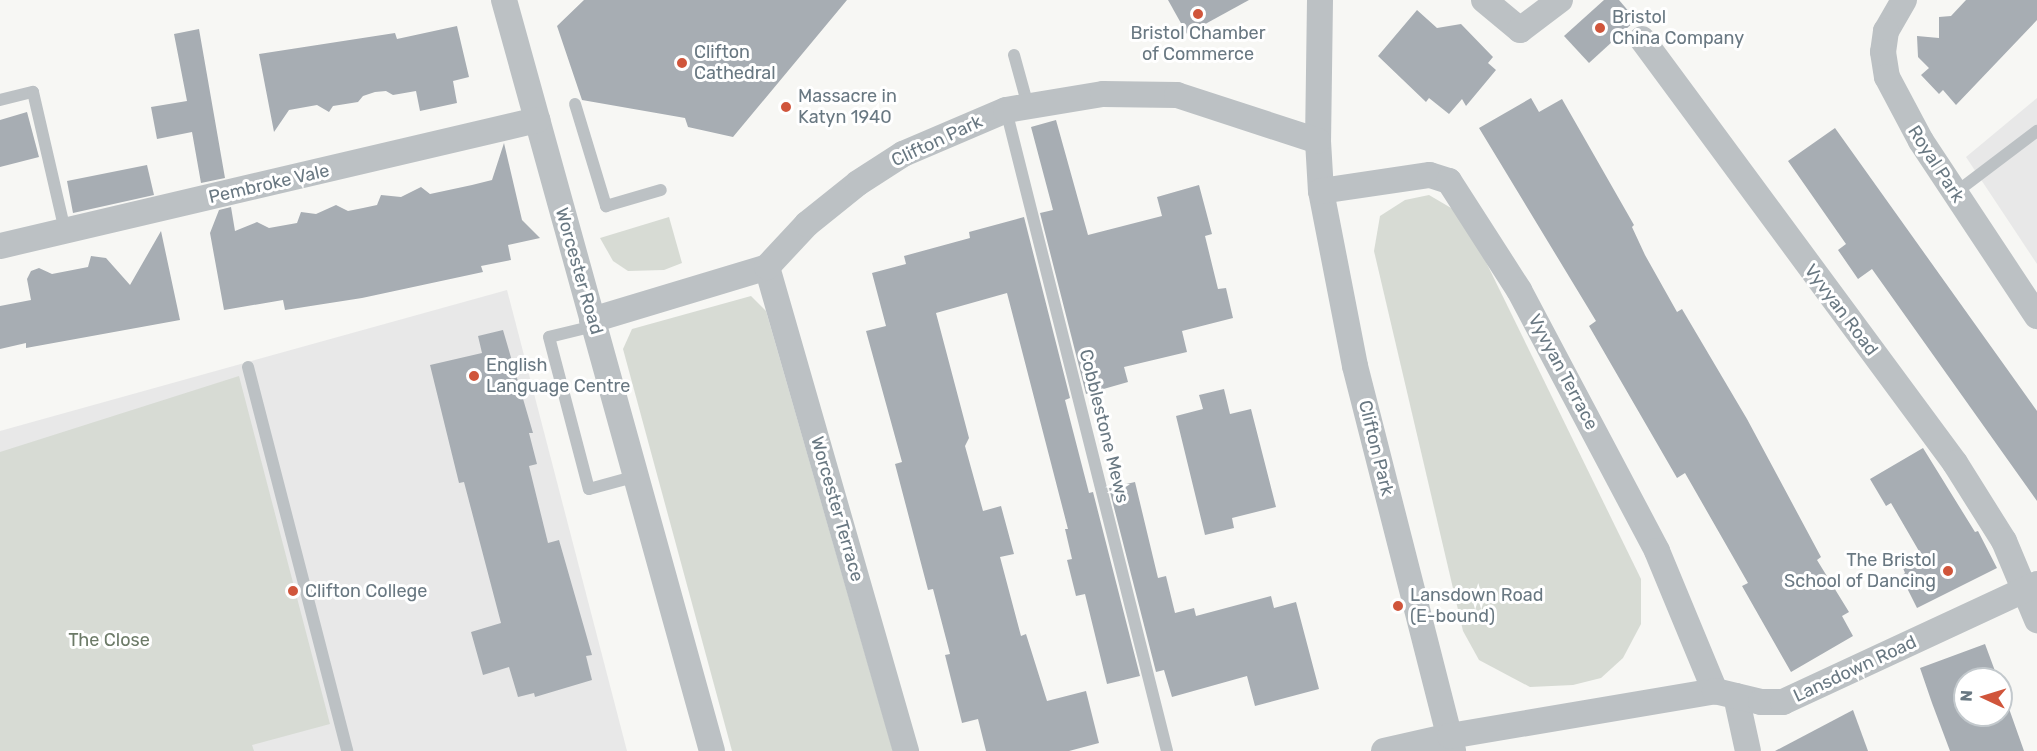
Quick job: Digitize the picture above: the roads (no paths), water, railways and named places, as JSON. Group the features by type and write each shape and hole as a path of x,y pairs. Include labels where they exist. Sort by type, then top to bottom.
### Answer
{"street":[{"name":"Worcester Road","path":"504,0 712,751"},
{"name":"Clifton Park","path":"1320,0 1318,141 1321,191 1355,366 1452,743"},
{"path":"1484,0 1520,30 1560,0"},
{"name":"Royal Park","path":"1904,0 1886,31 1883,52 1887,77 1902,109 2037,316"},
{"name":"Vyvyan Road","path":"1642,39 1955,463 2032,586 2037,620"},
{"name":"Clifton Park","path":"767,267 807,224 858,183 903,154 1017,108 1103,94 1177,95 1318,141"},
{"name":"Pembroke Vale","path":"0,246 537,120"},
{"name":"Vyvyan Terrace","path":"1321,191 1430,175 1449,181 1519,290 1657,551 1725,693 1748,751"},
{"path":"593,323 767,267"},
{"name":"Worcester Terrace","path":"767,267 906,751"},
{"name":"Lansdown Road","path":"1384,751 1452,743 1725,693 1761,702 1783,702 2032,586"}],"lane":[{"name":"Cobblestone Mews","path":"1014,55 1017,108 1167,751"},
{"path":"0,100 33,92 65,231"},
{"path":"575,104 606,206 661,190"},
{"path":"1955,193 2037,131"},
{"path":"593,323 549,337 589,489 637,476"},
{"path":"248,367 347,751"}],"place":[{"name":"Bristol Chamber of Commerce","path":"1198,14"},
{"name":"Bristol China Company","path":"1600,28"},
{"name":"Clifton Cathedral","path":"682,63"},
{"name":"Massacre in Katyn 1940","path":"786,107"},
{"name":"English Language Centre","path":"474,376"},
{"name":"The Bristol School of Dancing","path":"1948,571"},
{"name":"Clifton College","path":"293,591"},
{"name":"Lansdown Road (E-bound)","path":"1398,606"}],"park label":[{"name":"The Close","path":"109,640"}]}
